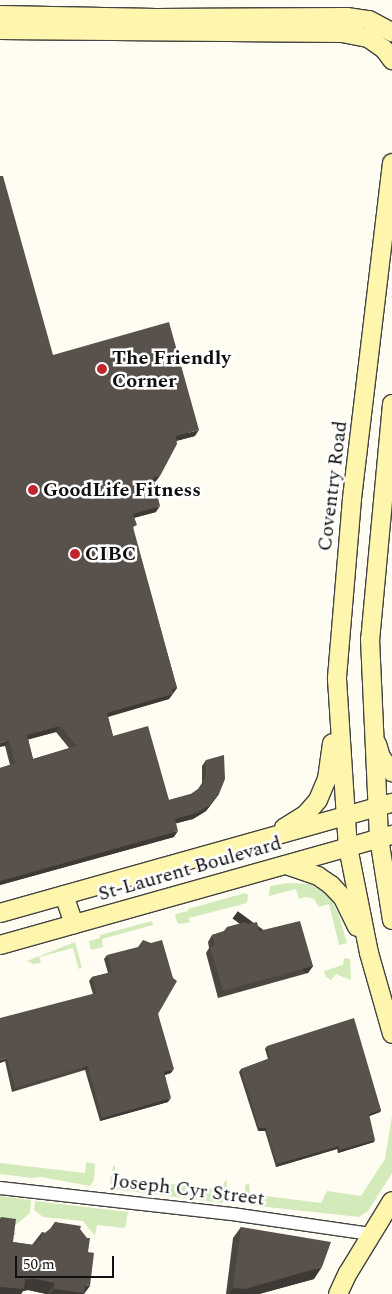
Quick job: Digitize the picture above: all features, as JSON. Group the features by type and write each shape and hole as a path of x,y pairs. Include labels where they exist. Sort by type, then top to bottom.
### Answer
{"main road":[{"path":"0,15 156,18 346,16 369,20 392,32"},
{"path":"0,30 342,33 368,38 384,49 392,60"},
{"name":"Coventry Road","path":"369,953 348,847 344,816 338,710 338,655 345,569 392,163"},
{"path":"391,906 384,805 371,695 370,639 392,404"},
{"path":"371,695 378,750 392,772"},
{"path":"268,838 306,814 318,800 327,779 338,710"},
{"name":"St-Laurent Boulevard","path":"0,913 384,805"},
{"name":"St-Laurent Boulevard","path":"1,945 385,837"},
{"path":"286,865 318,876 338,891 369,953 392,1034"},
{"path":"64,895 74,924"},
{"path":"338,1294 371,1234 392,1201"}],"street":[{"name":"Joseph Cyr Street","path":"0,1188 223,1212 371,1234"}],"green space":[{"path":"288,883 310,884 329,896 339,915 347,943 339,945 329,904 319,907 314,899 306,897 299,899 296,889 269,896 270,886"},
{"path":"245,893 248,895 247,903 189,918 190,922 179,924 177,922 175,914"},
{"path":"152,921 153,925 102,939 103,947 91,950 89,941 100,938 100,935"},
{"path":"75,942 82,968 79,969 73,948 39,957 41,963 33,964 27,961"},
{"path":"344,958 350,959 351,980 336,974 331,980 326,977 324,971 343,965"},
{"path":"392,1116 392,1173 368,1211 359,1217 249,1205 245,1201 245,1185 249,1183 250,1194 321,1203 327,1191 361,1196 385,1159"},
{"path":"86,1162 95,1164 94,1180 90,1186 41,1177 32,1178 0,1174 0,1163 85,1173"},
{"path":"113,1166 115,1166 115,1177 222,1190 224,1182 227,1180 226,1199 222,1203 113,1189 110,1182"},
{"path":"0,1196 31,1200 30,1213 12,1228 17,1235 0,1233"},
{"path":"35,1201 128,1212 125,1228 97,1225 95,1236 83,1221 43,1217 34,1210"}],"building":[{"path":"0,176 3,176 53,355 169,322 199,430 176,436 177,444 160,476 153,477 160,506 133,514 137,525 133,527 177,688 172,689 173,694 107,713 113,736 148,726 169,800 191,794 200,788 206,777 206,760 224,755 225,779 219,794 210,805 197,813 175,819 178,831 0,881 0,768 15,763 9,740 0,743","holes":["60,726 77,746 33,759 27,735"]},
{"path":"300,921 313,966 223,991 210,947 215,945 212,935 227,931 227,927 245,922 248,924 257,922 259,931"},
{"path":"143,940 151,943 162,940 173,978 177,981 158,1014 174,1069 164,1072 171,1098 102,1118 88,1066 15,1088 7,1058 0,1060 0,1018 96,993 92,977 112,972 107,955 138,947"},
{"path":"354,1018 381,1110 369,1114 375,1140 339,1150 339,1146 277,1164 266,1128 259,1128 241,1069 270,1058 267,1046"},
{"path":"1,1217 16,1219 13,1242 35,1245 36,1240 41,1241 42,1232 45,1233 54,1226 55,1222 81,1226 80,1229 87,1238 90,1238 88,1252 94,1253 90,1286 85,1285 84,1293 54,1289 55,1283 25,1279 24,1289 0,1287"},
{"path":"241,1227 331,1242 322,1267 245,1289 233,1288"}],"place":[{"name":"The Friendly Corner","path":"102,369"},
{"name":"GoodLife Fitness","path":"33,490"},
{"name":"CIBC","path":"75,554"}]}
